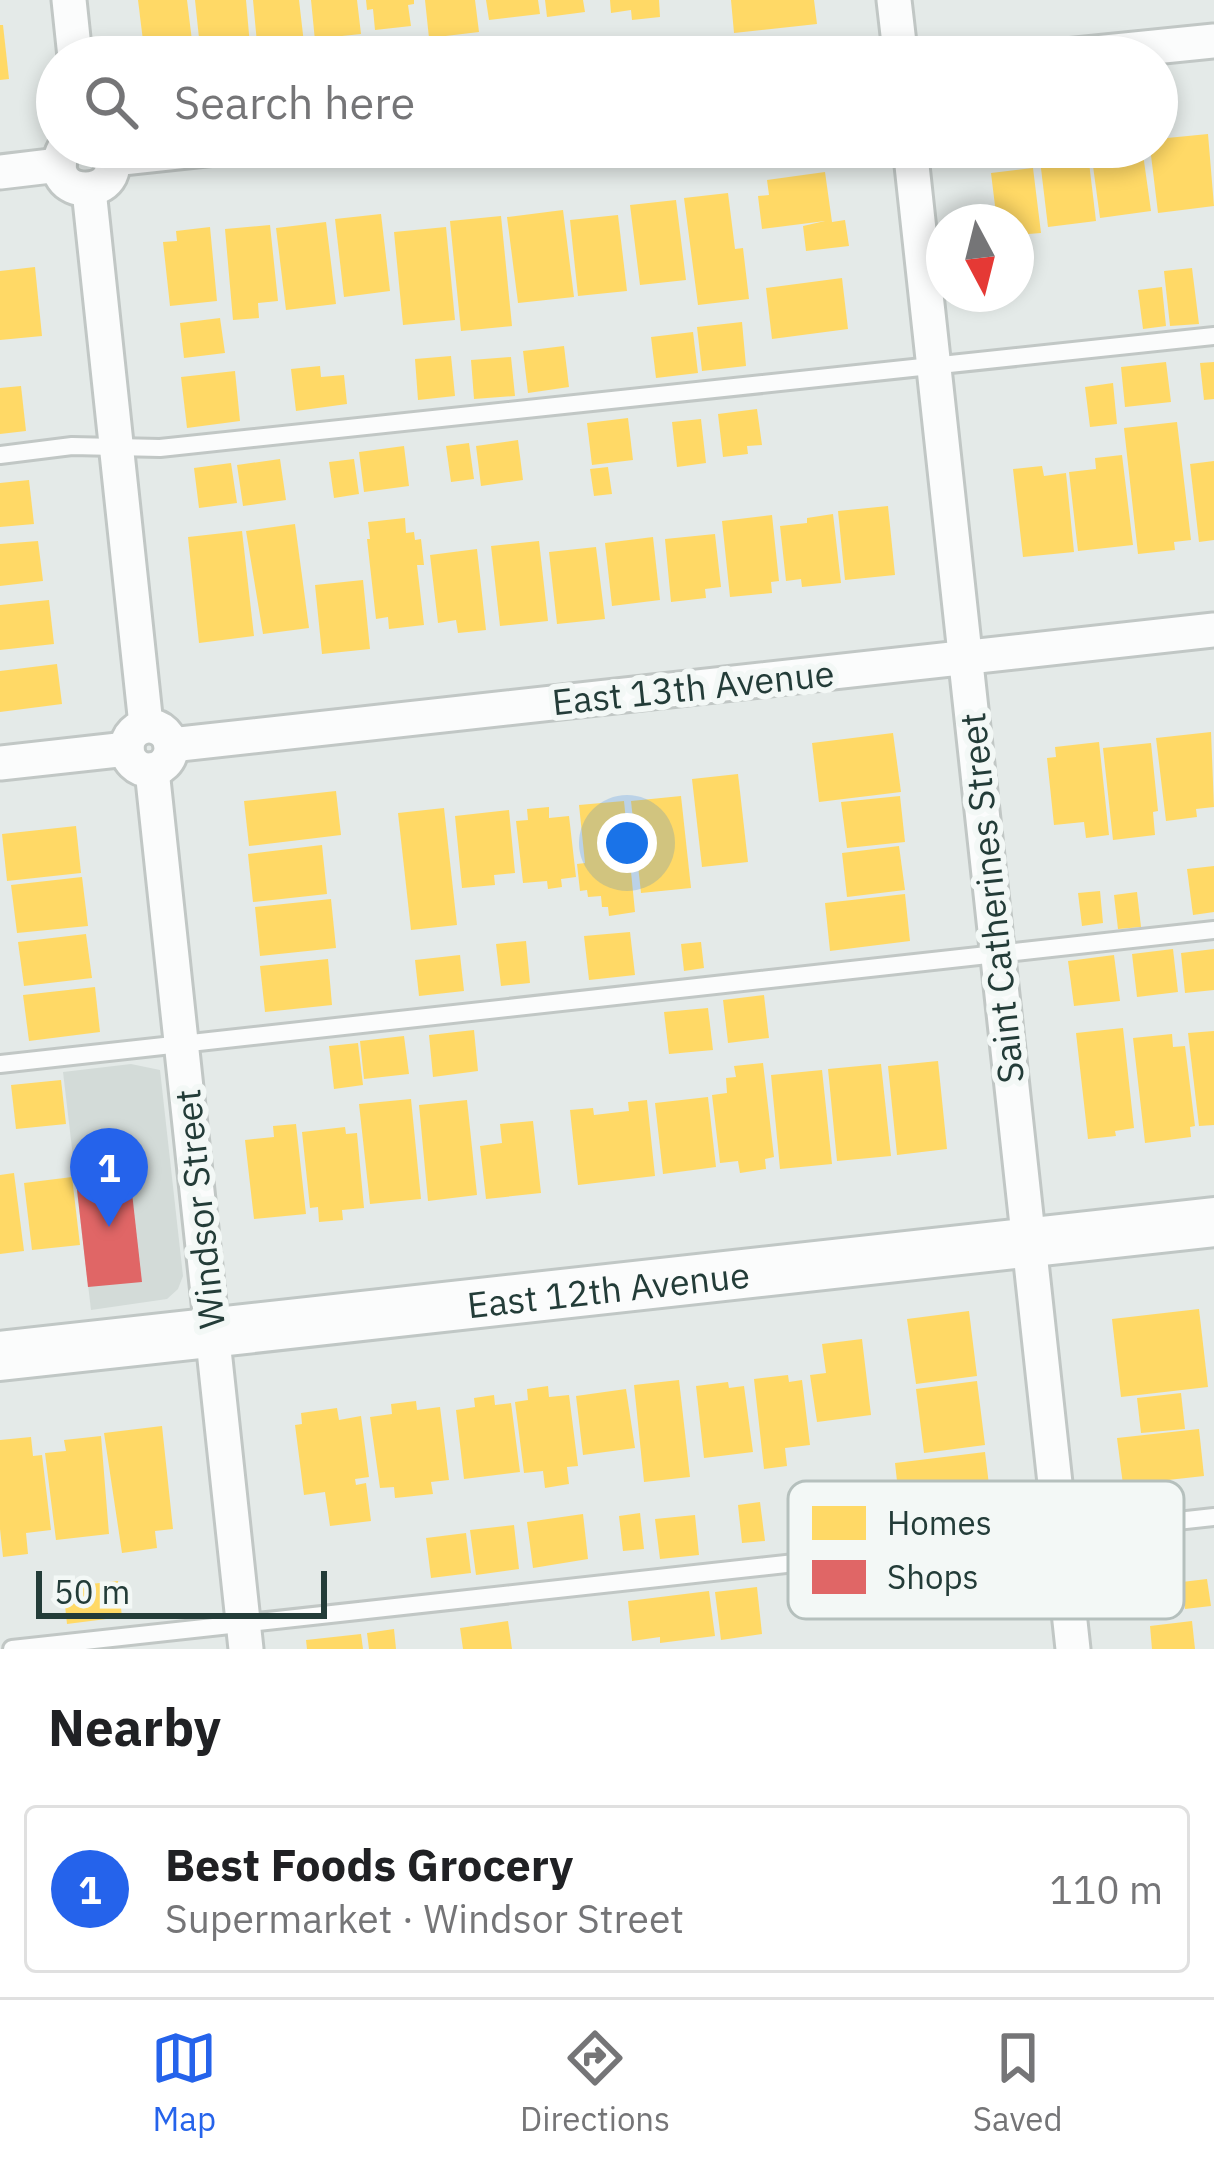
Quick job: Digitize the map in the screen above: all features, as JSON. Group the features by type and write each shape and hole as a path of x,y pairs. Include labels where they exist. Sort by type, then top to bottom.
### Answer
{"street":[{"path":"69,0 73,36"},
{"path":"894,0 899,36"},
{"path":"1178,45 1214,41"},
{"path":"0,172 36,163"},
{"path":"62,168 68,184 89,190 107,180 108,168"},
{"name":"Saint Catherines Street","path":"912,168 1054,1481"},
{"name":"Windsor Street","path":"89,190 244,1637"},
{"name":"East 13th Avenue","path":"0,763 1214,630"},
{"name":"East 12th Avenue","path":"0,1356 1214,1222"},
{"name":"Saint Catherines Street","path":"1070,1619 1073,1649"}],"lane":[{"path":"0,454 72,446 160,448 1214,336"},
{"path":"0,1064 1214,931"},
{"path":"1184,1521 1214,1517"},
{"path":"12,1649 244,1637 788,1569"}],"shaded area":[{"path":"131,1064 160,1070 183,1276 167,1299 91,1310 63,1072"}],"building: Homes":[{"path":"138,0 187,0 191,36 142,36"},
{"path":"195,0 246,0 249,36 199,36"},
{"path":"253,0 299,0 303,36 256,36"},
{"path":"311,0 357,0 361,34 315,36"},
{"path":"366,0 414,0 408,5 411,26 375,30 373,9 367,10"},
{"path":"425,0 475,0 479,32 429,36"},
{"path":"486,0 538,0 540,14 489,20"},
{"path":"545,0 583,0 585,12 547,17"},
{"path":"610,0 659,0 660,17 632,20 631,10 611,13"},
{"path":"731,0 814,0 817,24 734,33"},
{"path":"0,25 9,79 0,80"},
{"path":"1208,134 1214,206 1158,213 1153,168 1178,168 1178,137"},
{"path":"1033,168 1041,233 1034,234 1034,204 995,204 991,173"},
{"path":"1041,168 1090,168 1096,221 1048,227"},
{"path":"1093,168 1145,168 1151,211 1100,218"},
{"path":"825,172 832,222 845,220 849,246 806,251 803,226 825,221 762,229 758,196 769,195 767,180"},
{"path":"728,193 735,249 743,248 749,299 698,305 684,198"},
{"path":"676,200 686,280 640,285 630,205"},
{"path":"563,210 574,297 518,303 507,217"},
{"path":"381,214 390,291 344,297 335,219"},
{"path":"618,215 627,291 578,296 570,220"},
{"path":"501,216 512,326 461,331 450,221"},
{"path":"326,222 336,304 286,310 276,228"},
{"path":"270,225 278,301 258,303 259,318 233,320 225,229"},
{"path":"210,227 217,301 170,306 163,242 177,241 176,231"},
{"path":"446,227 455,320 403,325 394,232"},
{"path":"35,267 42,336 0,340 0,271"},
{"path":"1192,268 1199,324 1170,326 1164,271"},
{"path":"842,278 848,329 772,339 766,288"},
{"path":"1162,287 1166,326 1143,329 1138,290"},
{"path":"220,318 225,353 184,358 180,323"},
{"path":"742,322 746,366 702,371 697,327"},
{"path":"693,332 698,373 656,378 651,337"},
{"path":"564,346 569,387 528,393 523,351"},
{"path":"451,356 455,396 418,400 415,359"},
{"path":"511,357 515,396 474,399 471,360"},
{"path":"1166,362 1171,402 1125,407 1121,367"},
{"path":"1214,362 1214,399 1204,400 1200,363"},
{"path":"320,366 321,377 344,375 347,404 296,411 291,369"},
{"path":"235,371 240,421 187,428 181,377"},
{"path":"1113,383 1117,424 1090,427 1085,387"},
{"path":"21,386 26,431 0,434 0,388"},
{"path":"757,409 762,445 747,446 748,454 723,457 718,414"},
{"path":"628,418 633,460 592,465 587,423"},
{"path":"701,419 706,463 677,467 672,422"},
{"path":"1177,422 1191,540 1174,542 1175,550 1138,554 1124,428"},
{"path":"518,440 523,480 481,486 476,446"},
{"path":"469,443 474,479 451,482 446,446"},
{"path":"404,446 409,486 364,492 359,452"},
{"path":"1122,455 1133,545 1078,551 1069,472 1096,469 1095,458"},
{"path":"280,459 286,500 243,506 237,465"},
{"path":"354,459 359,494 334,498 329,462"},
{"path":"1214,461 1214,540 1199,542 1190,464"},
{"path":"231,463 237,503 199,508 194,468"},
{"path":"1042,466 1044,476 1066,473 1074,552 1023,557 1013,469"},
{"path":"608,467 612,494 594,496 590,469"},
{"path":"29,480 34,524 0,527 0,483"},
{"path":"888,506 895,575 845,580 838,511"},
{"path":"833,514 841,583 802,587 801,579 786,581 780,526"},
{"path":"772,515 779,581 771,582 772,593 730,597 722,521"},
{"path":"405,518 406,533 414,532 415,540 421,539 424,565 417,565 424,625 389,629 388,617 376,619 368,522"},
{"path":"295,524 309,628 263,634 246,531"},
{"path":"242,531 254,636 199,643 188,537"},
{"path":"715,534 721,587 705,589 706,598 671,602 665,539"},
{"path":"653,537 660,600 612,606 605,543"},
{"path":"38,541 43,581 0,586 0,544"},
{"path":"539,541 548,621 500,626 491,546"},
{"path":"596,547 605,619 557,624 549,552"},
{"path":"477,549 486,630 458,633 456,620 438,623 430,555"},
{"path":"363,580 370,649 322,654 315,585"},
{"path":"49,600 54,644 0,650 0,605"},
{"path":"57,664 62,704 0,712 0,671"},
{"path":"1211,732 1214,807 1196,809 1197,817 1166,821 1156,738"},
{"path":"893,733 901,792 819,802 812,743"},
{"path":"1099,742 1109,835 1086,838 1084,822 1054,825 1047,758 1056,757 1055,747"},
{"path":"1151,743 1158,811 1153,812 1155,835 1113,840 1103,748"},
{"path":"738,774 748,862 702,867 692,779"},
{"path":"336,791 341,835 249,846 244,801"},
{"path":"681,796 691,888 641,893 631,801"},
{"path":"900,796 905,842 847,848 841,802"},
{"path":"624,801 635,912 609,916 601,896 588,897 587,890 580,891 577,864 585,863 579,805"},
{"path":"549,807 549,818 569,816 576,877 561,879 562,887 548,889 547,881 523,883 516,821 528,820 527,809"},
{"path":"444,808 457,925 411,930 398,813"},
{"path":"509,810 515,873 494,875 495,885 462,888 455,816"},
{"path":"76,826 81,873 7,881 2,834"},
{"path":"322,845 327,894 253,902 248,854"},
{"path":"899,846 905,890 847,897 842,853"},
{"path":"1214,866 1214,912 1193,915 1187,869"},
{"path":"82,877 88,926 17,933 11,885"},
{"path":"1100,891 1103,923 1082,926 1078,893"},
{"path":"1137,892 1141,927 1118,929 1114,895"},
{"path":"905,894 910,941 830,951 825,903"},
{"path":"331,899 336,948 260,956 255,907"},
{"path":"630,932 635,975 589,980 584,936"},
{"path":"86,934 92,978 24,986 18,942"},
{"path":"526,941 530,983 501,986 496,944"},
{"path":"701,942 704,968 684,971 681,944"},
{"path":"1173,949 1178,992 1137,997 1132,954"},
{"path":"1214,949 1214,990 1185,993 1181,953"},
{"path":"460,955 464,991 419,996 415,960"},
{"path":"1114,955 1120,1001 1074,1006 1068,961"},
{"path":"328,959 332,1005 265,1012 260,966"},
{"path":"95,987 100,1032 29,1041 23,995"},
{"path":"764,995 769,1038 728,1043 723,1000"},
{"path":"708,1008 713,1050 669,1054 664,1012"},
{"path":"1123,1028 1134,1128 1088,1139 1076,1033"},
{"path":"474,1030 478,1071 433,1077 429,1035"},
{"path":"1214,1031 1214,1125 1199,1126 1188,1033"},
{"path":"1172,1034 1173,1047 1185,1046 1195,1126 1190,1127 1191,1137 1145,1143 1133,1038"},
{"path":"404,1036 409,1074 364,1079 360,1041"},
{"path":"358,1043 363,1085 334,1089 329,1046"},
{"path":"938,1061 947,1149 897,1155 888,1066"},
{"path":"763,1063 774,1157 765,1159 766,1169 740,1173 738,1161 720,1163 712,1095 727,1093 726,1078 736,1077 734,1066"},
{"path":"881,1064 891,1156 837,1161 828,1069"},
{"path":"822,1070 832,1164 780,1169 771,1075"},
{"path":"61,1080 66,1124 16,1129 11,1085"},
{"path":"708,1097 716,1167 663,1174 655,1103"},
{"path":"411,1099 421,1199 370,1204 359,1104"},
{"path":"467,1100 477,1195 428,1201 419,1105"},
{"path":"647,1100 655,1176 578,1185 570,1110 593,1108 594,1115 629,1111 628,1102"},
{"path":"533,1121 541,1193 486,1199 480,1146 502,1143 500,1124"},
{"path":"296,1124 306,1214 254,1219 245,1140 274,1137 273,1126"},
{"path":"345,1127 346,1134 357,1133 364,1208 342,1210 343,1220 319,1222 318,1207 310,1208 302,1132"},
{"path":"14,1173 24,1251 0,1254 0,1175"},
{"path":"72,1177 80,1245 32,1250 24,1183"},
{"path":"1199,1309 1208,1387 1121,1397 1112,1319"},
{"path":"969,1311 977,1376 916,1384 907,1319"},
{"path":"862,1339 871,1415 817,1422 810,1375 826,1373 822,1344"},
{"path":"788,1375 789,1382 802,1380 810,1445 785,1448 787,1466 764,1469 754,1379"},
{"path":"679,1380 690,1477 644,1482 634,1385"},
{"path":"977,1381 985,1445 924,1453 916,1389"},
{"path":"728,1382 729,1388 744,1386 753,1452 704,1458 696,1386"},
{"path":"548,1386 549,1397 569,1395 578,1466 567,1467 569,1484 545,1488 543,1471 524,1473 515,1402 528,1400 527,1389"},
{"path":"626,1389 635,1448 583,1455 576,1396"},
{"path":"1181,1393 1185,1429 1141,1433 1137,1398"},
{"path":"494,1395 495,1405 511,1403 520,1472 464,1479 456,1410 475,1407 474,1398"},
{"path":"416,1401 417,1410 440,1407 449,1480 431,1482 433,1494 395,1498 394,1487 380,1488 370,1417 392,1414 391,1404"},
{"path":"337,1408 339,1420 361,1416 369,1477 355,1479 356,1485 366,1483 371,1521 330,1526 325,1492 304,1495 295,1425 302,1424 301,1413"},
{"path":"162,1426 173,1529 155,1531 157,1548 122,1553 104,1433"},
{"path":"1199,1429 1204,1476 1122,1481 1117,1438"},
{"path":"101,1436 109,1534 56,1540 45,1453 66,1451 64,1440"},
{"path":"31,1437 33,1456 42,1455 51,1530 26,1533 28,1554 3,1557 0,1440"},
{"path":"985,1452 989,1481 897,1481 895,1463"},
{"path":"760,1502 765,1541 742,1543 738,1505"},
{"path":"640,1513 644,1549 623,1551 619,1516"},
{"path":"583,1514 588,1559 533,1568 527,1522"},
{"path":"695,1515 699,1555 660,1559 655,1519"},
{"path":"514,1525 519,1569 476,1575 470,1530"},
{"path":"466,1533 471,1573 431,1578 426,1538"},
{"path":"1207,1579 1211,1606 1185,1609 1184,1582"},
{"path":"118,1581 122,1617 67,1624 63,1587"},
{"path":"757,1587 762,1634 721,1640 715,1592"},
{"path":"709,1591 715,1636 660,1643 660,1637 632,1641 628,1601"},
{"path":"508,1621 512,1649 463,1649 460,1628"},
{"path":"1192,1621 1195,1649 1152,1649 1150,1626"},
{"path":"394,1629 396,1649 369,1649 367,1633"},
{"path":"361,1634 363,1649 307,1649 306,1640"}],"building: Shops":[{"path":"129,1166 142,1282 88,1287 75,1172"}],"place":[{"name":"Best Foods Grocery","path":"109,1227"}]}
